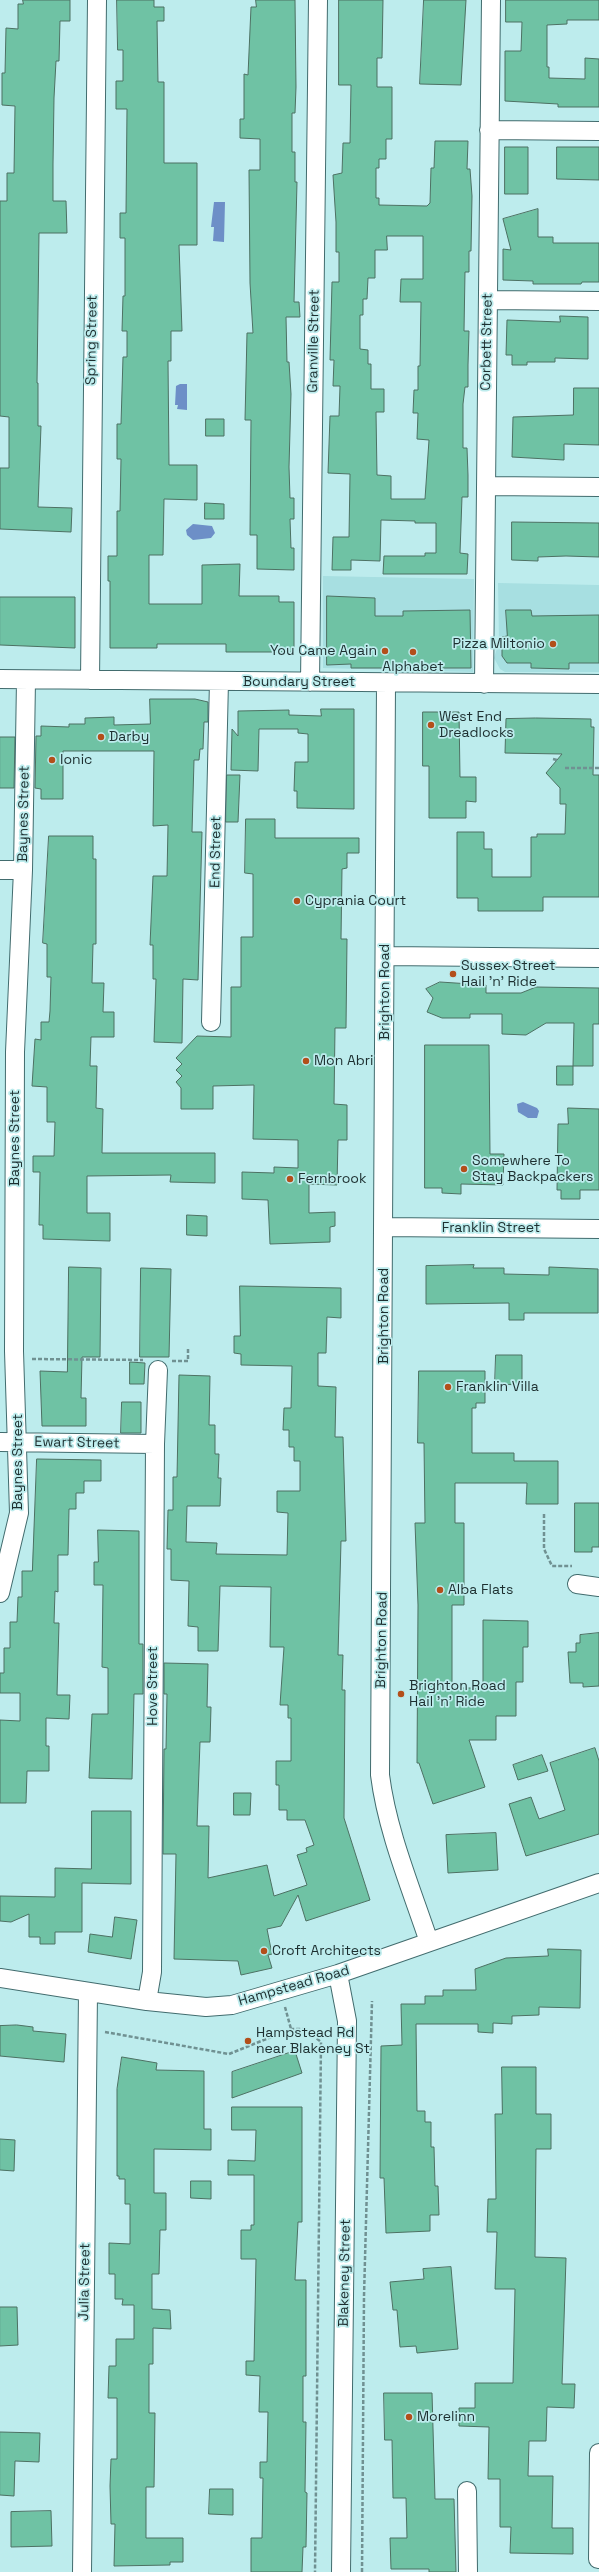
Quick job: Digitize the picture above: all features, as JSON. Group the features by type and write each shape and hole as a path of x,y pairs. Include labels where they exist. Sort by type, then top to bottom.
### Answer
{"street":[{"name":"Spring Street","path":"90,680 96,0"},
{"name":"Granville Street","path":"310,682 318,0"},
{"name":"Corbett Street","path":"484,684 491,0"},
{"path":"489,130 599,131"},
{"path":"488,300 599,301"},
{"path":"486,486 599,487"},
{"name":"Boundary Street","path":"0,679 599,684"},
{"name":"Baynes Street","path":"0,1593 18,1517 18,1443 8,1195 23,870 26,680"},
{"name":"End Street","path":"211,1022 219,681"},
{"name":"Brighton Road","path":"386,683 380,1775 382,1792 397,1846 429,1942"},
{"path":"0,870 23,870"},
{"path":"385,956 599,958"},
{"name":"Franklin Street","path":"384,1227 599,1229"},
{"name":"Hove Street","path":"147,2001 152,1972 155,1444 158,1364"},
{"name":"Ewart Street","path":"0,1442 155,1444"},
{"path":"577,1584 599,1587"},
{"name":"Hampstead Road","path":"0,1978 147,2001 206,2007 232,2004 338,1974 599,1883"},
{"name":"Blakeney Street","path":"338,1974 347,2021 341,2572"},
{"name":"Julia Street","path":"82,2572 88,1992"},
{"path":"598,2553 599,2453"},
{"path":"467,2491 468,2572"}],"path":[{"path":"565,768 599,768"},
{"path":"23,1359 158,1364 188,1361 188,1347"},
{"path":"544,1514 544,1549 552,1566 576,1566"},
{"path":"281,1991 291,2029"},
{"path":"362,2572 364,2296 372,2001"},
{"path":"104,2032 229,2054 291,2029 304,2029 321,2042 315,2572"}],"shaded area":[{"path":"323,576 474,579 473,672 323,668"},
{"path":"498,583 599,585 599,672 505,672 500,669 494,658 499,642"}],"water":[{"path":"214,202 225,202 224,242 213,241 214,227 211,227"},
{"path":"180,384 187,384 187,410 177,409 178,405 175,405 176,386"},
{"path":"193,524 212,526 215,533 211,538 193,540 187,535 186,530"},
{"path":"523,1102 537,1108 539,1111 537,1118 528,1118 518,1112 517,1104"}],"building":[{"path":"23,0 70,0 70,21 60,21 59,61 56,61 54,98 53,164 53,201 66,201 67,233 39,233 37,383 38,426 41,426 38,507 72,508 71,532 0,529 0,468 9,468 9,417 0,416 0,201 7,201 7,173 14,173 15,106 2,105 2,73 5,73 6,28 18,29 18,4 23,4"},
{"path":"117,0 154,0 154,7 164,7 164,21 157,21 158,82 164,82 164,163 197,163 197,245 179,245 182,331 171,331 171,361 168,361 169,465 197,465 197,500 164,499 163,555 149,555 149,604 202,604 202,565 240,564 239,596 279,596 279,602 294,602 294,652 226,652 226,644 157,644 157,648 110,648 110,581 108,581 108,556 117,556 117,511 120,511 121,459 117,459 117,424 121,424 123,357 127,357 127,331 122,331 123,296 125,296 125,238 120,238 120,213 126,213 127,109 116,109 116,81 123,81 123,50 118,50"},
{"path":"256,0 295,0 296,87 295,113 292,113 292,152 295,152 295,182 297,182 294,302 299,302 300,317 286,317 287,362 289,362 291,394 289,467 290,498 294,498 294,519 290,519 291,548 294,548 294,570 257,569 257,535 250,535 251,420 245,420 247,333 253,333 250,283 249,170 260,170 260,139 240,138 240,119 244,119 244,74 248,75 251,7 256,7"},
{"path":"339,0 383,0 382,58 377,58 377,87 392,87 392,139 386,139 386,159 379,159 379,168 376,168 376,198 379,198 379,205 427,206 430,203 431,168 434,168 435,141 468,141 467,169 470,169 472,196 471,251 469,251 469,272 465,272 464,331 469,331 468,387 465,387 463,404 463,448 467,448 468,497 462,497 460,553 468,554 467,574 383,574 384,556 425,556 425,553 436,553 436,523 415,523 415,521 381,520 380,561 351,560 351,570 332,570 333,537 349,537 350,474 328,473 330,416 339,416 340,386 333,386 334,360 330,360 332,282 339,282 339,252 336,252 333,175 342,173 343,143 350,143 351,85 339,85","holes":["387,236 423,236 423,279 401,279 400,302 421,302 420,366 418,366 418,390 414,390 413,413 418,413 417,439 429,440 425,499 391,499 391,476 377,475 376,412 384,412 384,389 371,389 371,364 368,364 368,350 360,349 360,315 363,315 363,299 367,299 368,278 375,278 375,250 387,250"]},
{"path":"424,0 466,0 461,85 420,84"},
{"path":"506,0 599,0 599,20 567,20 567,24 547,25 547,67 549,67 549,78 585,79 585,58 599,59 599,107 558,107 558,104 505,101 505,51 521,51 522,22 506,22"},
{"path":"505,147 528,147 528,194 505,194"},
{"path":"557,147 599,147 599,180 557,179"},
{"path":"538,209 538,237 553,237 553,243 599,243 599,282 582,282 581,284 533,284 533,281 503,280 503,249 511,250 503,219"},
{"path":"560,316 588,317 588,359 555,358 555,362 527,362 527,365 512,365 512,355 506,355 507,320 560,322"},
{"path":"574,388 599,388 599,445 564,444 564,460 512,457 513,417 573,415"},
{"path":"206,419 224,419 224,436 206,436"},
{"path":"205,503 224,504 224,519 205,519"},
{"path":"512,522 599,523 599,557 566,556 538,557 538,561 512,560"},
{"path":"327,596 375,598 375,616 403,616 403,611 470,610 471,668 351,668 351,664 327,665"},
{"path":"0,597 75,597 75,648 0,645"},
{"path":"506,610 531,610 532,616 599,615 599,663 569,663 569,669 531,668 531,663 507,663 502,656 502,637 507,636"},
{"path":"150,699 195,699 208,702 208,722 204,722 203,749 200,749 199,760 194,760 192,832 202,832 198,980 183,979 182,1043 154,1042 156,979 153,979 153,945 150,945 153,876 167,876 168,825 153,826 154,751 63,751 63,799 41,799 41,789 35,788 36,736 41,736 41,726 69,727 69,724 85,724 85,718 114,717 114,725 150,724"},
{"path":"321,709 354,709 354,809 297,808 297,791 294,791 295,762 308,762 308,734 298,733 298,729 259,729 258,771 231,770 232,729 238,736 238,711 289,710 289,715 321,716"},
{"path":"423,712 459,712 460,777 476,777 476,802 466,801 466,818 429,818 429,766 423,766"},
{"path":"506,719 591,719 591,727 594,727 593,775 599,775 599,897 543,897 543,911 478,911 478,898 457,898 457,832 484,832 484,849 492,849 492,877 531,877 531,837 537,837 537,834 565,834 566,804 560,804 560,788 546,773 562,754 505,753"},
{"path":"0,737 15,737 14,788 0,788"},
{"path":"227,775 240,775 238,822 226,822"},
{"path":"246,819 275,819 275,838 359,838 359,853 347,853 347,868 342,869 341,939 347,939 346,1028 335,1028 334,1104 347,1105 347,1140 338,1140 337,1185 309,1184 309,1213 335,1212 335,1226 330,1227 330,1242 270,1244 268,1200 242,1199 242,1172 274,1173 274,1167 298,1168 298,1140 253,1139 254,1085 213,1086 213,1109 181,1109 181,1088 176,1082 182,1076 176,1070 182,1064 176,1058 197,1036 231,1037 231,987 241,987 241,937 253,937 253,874 245,873"},
{"path":"49,836 93,836 93,859 96,859 96,944 93,944 92,983 104,983 103,1012 114,1012 114,1037 91,1037 90,1066 97,1066 96,1108 103,1109 102,1153 215,1153 215,1183 170,1182 171,1175 87,1176 87,1213 110,1213 110,1241 43,1239 43,1225 39,1225 40,1172 33,1172 33,1156 54,1156 55,1122 47,1122 47,1087 32,1086 35,1039 41,1040 41,1022 49,1022 50,1011 51,977 47,977 47,944 43,943"},
{"path":"440,982 486,985 486,993 521,993 536,987 599,988 599,1024 593,1024 593,1066 573,1066 574,1023 546,1023 526,1035 502,1034 502,1014 470,1014 470,1018 442,1018 427,1012 433,998 426,989"},
{"path":"425,1045 489,1045 490,1154 504,1154 503,1185 461,1184 461,1194 442,1193 442,1188 425,1188"},
{"path":"557,1066 573,1066 573,1085 557,1085"},
{"path":"568,1108 599,1109 599,1190 580,1190 580,1199 561,1199 561,1190 557,1190 558,1124 568,1124"},
{"path":"187,1215 207,1216 207,1236 187,1235"},
{"path":"474,1265 473,1268 504,1268 504,1274 549,1275 549,1267 598,1269 598,1313 524,1313 524,1320 509,1320 509,1303 426,1304 426,1266"},
{"path":"69,1267 101,1268 100,1357 82,1357 81,1398 86,1398 86,1426 42,1426 40,1371 67,1372"},
{"path":"141,1268 171,1269 169,1357 140,1357"},
{"path":"240,1286 341,1288 341,1318 327,1317 326,1353 318,1353 318,1386 336,1387 335,1437 343,1437 346,1541 341,1541 338,1655 343,1655 342,1690 345,1690 344,1818 370,1900 306,1921 298,1895 281,1926 267,1929 272,1954 268,1955 272,1968 241,1975 238,1961 174,1959 176,1854 163,1854 164,1749 166,1749 167,1694 164,1694 164,1663 208,1664 207,1707 211,1707 210,1742 200,1742 197,1826 209,1826 208,1878 267,1865 274,1896 307,1885 297,1855 307,1852 306,1848 314,1845 305,1820 287,1820 287,1810 279,1810 279,1785 276,1785 276,1761 291,1761 291,1718 288,1718 288,1705 280,1705 284,1647 270,1647 271,1587 220,1586 218,1651 198,1651 198,1627 188,1626 189,1581 171,1580 171,1549 167,1549 168,1510 173,1510 173,1477 177,1477 179,1375 210,1376 209,1425 215,1425 215,1454 219,1454 218,1478 221,1478 220,1506 187,1506 186,1542 217,1543 216,1554 287,1555 288,1513 277,1512 277,1491 300,1491 300,1461 294,1461 294,1447 289,1447 289,1430 283,1430 284,1408 291,1408 292,1366 241,1365 241,1354 234,1353 234,1336 240,1336"},
{"path":"496,1355 522,1355 522,1385 495,1384"},
{"path":"130,1362 145,1363 144,1384 130,1384"},
{"path":"419,1371 485,1371 485,1403 476,1403 476,1408 472,1408 472,1453 514,1453 514,1461 558,1461 558,1504 526,1504 527,1483 455,1483 455,1523 464,1523 464,1605 452,1605 452,1688 483,1688 483,1620 528,1621 528,1647 523,1647 523,1682 516,1682 516,1716 496,1716 496,1740 469,1740 485,1787 433,1804 419,1763 417,1763 418,1605 415,1523 425,1523 424,1443 418,1443"},
{"path":"122,1402 141,1402 141,1433 121,1433"},
{"path":"37,1459 101,1460 101,1481 84,1481 84,1493 76,1493 76,1509 69,1509 68,1555 58,1555 58,1592 55,1591 54,1623 59,1623 57,1695 70,1695 69,1719 46,1718 46,1746 49,1746 49,1771 27,1771 26,1803 0,1803 0,1720 20,1721 20,1693 0,1693 0,1673 4,1673 4,1648 10,1648 10,1622 17,1622 18,1597 22,1597 22,1571 32,1571"},
{"path":"575,1503 599,1503 599,1547 592,1547 592,1552 575,1552"},
{"path":"98,1530 139,1531 139,1644 143,1644 143,1694 134,1694 132,1779 89,1778 92,1714 108,1714 108,1668 102,1667 103,1585 94,1585 94,1562 98,1562"},
{"path":"599,1633 599,1686 583,1687 583,1683 570,1683 568,1652 576,1652 576,1643 580,1643 580,1635"},
{"path":"595,1748 599,1761 599,1834 526,1856 509,1804 531,1797 539,1819 565,1810 550,1763"},
{"path":"542,1755 548,1771 518,1780 513,1765"},
{"path":"234,1793 251,1793 250,1815 234,1815"},
{"path":"92,1811 131,1811 131,1884 82,1883 82,1932 55,1932 55,1944 40,1944 40,1937 29,1937 29,1914 11,1922 0,1921 0,1896 55,1897 55,1868 91,1869"},
{"path":"496,1833 498,1870 448,1873 446,1835"},
{"path":"115,1917 137,1920 131,1959 88,1952 90,1934 112,1937"},
{"path":"548,1949 581,1950 580,2008 539,2007 539,2015 512,2016 512,2024 493,2023 493,2033 478,2032 478,2024 416,2024 417,2111 425,2111 425,2122 431,2122 431,2147 434,2147 435,2186 438,2186 439,2215 430,2215 430,2231 386,2233 384,2178 380,2178 381,2046 402,2045 401,2004 425,2004 425,1996 443,1996 443,1990 476,1990 475,1969 506,1958 548,1956"},
{"path":"17,2025 33,2027 33,2031 66,2034 64,2062 0,2056 0,2026"},
{"path":"295,2051 302,2073 232,2098 232,2072"},
{"path":"122,2057 157,2063 156,2070 204,2071 204,2129 211,2129 211,2150 154,2149 154,2193 166,2193 166,2230 160,2230 159,2274 152,2274 152,2309 170,2310 171,2329 153,2328 153,2364 149,2364 149,2413 155,2413 154,2487 146,2487 146,2538 183,2538 183,2562 170,2562 170,2565 114,2566 115,2524 111,2524 110,2486 111,2459 117,2459 117,2398 108,2398 109,2366 116,2366 116,2339 134,2339 134,2305 122,2305 123,2299 115,2299 115,2274 109,2274 109,2243 130,2244 130,2204 125,2204 125,2179 119,2179 119,2176 117,2176 117,2089"},
{"path":"502,2067 536,2067 536,2114 551,2114 551,2149 536,2149 535,2257 566,2258 562,2384 575,2384 574,2408 547,2407 546,2441 529,2441 528,2476 553,2476 552,2528 573,2528 573,2554 510,2553 511,2527 500,2527 500,2479 488,2479 489,2427 459,2426 459,2408 475,2408 475,2383 513,2383 515,2289 495,2289 497,2232 487,2232 488,2199 496,2199 495,2114 502,2114"},
{"path":"232,2107 302,2107 302,2222 298,2222 295,2280 306,2280 306,2376 303,2376 303,2422 306,2422 305,2492 307,2493 306,2547 303,2547 302,2572 251,2572 251,2538 262,2538 263,2478 260,2478 260,2462 267,2462 268,2412 259,2412 260,2376 246,2375 246,2361 254,2361 256,2259 241,2259 241,2230 251,2230 251,2225 254,2225 254,2175 228,2175 228,2160 255,2161 256,2130 232,2130"},
{"path":"0,2139 15,2140 14,2171 0,2170"},
{"path":"191,2181 211,2181 211,2199 191,2198"},
{"path":"451,2267 458,2349 417,2353 416,2346 400,2347 397,2310 393,2310 390,2282 424,2279 423,2269"},
{"path":"0,2307 17,2307 18,2345 0,2346"},
{"path":"384,2393 432,2393 435,2499 454,2499 456,2572 429,2572 429,2569 391,2569 390,2538 407,2538 406,2498 393,2498 392,2440 385,2440"},
{"path":"0,2432 40,2433 39,2462 15,2461 14,2496 0,2495"},
{"path":"210,2489 233,2489 233,2515 209,2514"},
{"path":"51,2511 52,2546 11,2547 11,2512"}],"place":[{"name":"Pizza Miltonio","path":"553,644"},
{"name":"You Came Again","path":"385,651"},
{"name":"Alphabet","path":"413,652"},
{"name":"West End Dreadlocks","path":"431,725"},
{"name":"Darby","path":"101,737"},
{"name":"Ionic","path":"52,760"},
{"name":"Cyprania Court","path":"297,901"},
{"name":"Sussex Street Hail 'n' Ride","path":"453,974"},
{"name":"Mon Abri","path":"306,1061"},
{"name":"Somewhere To Stay Backpackers","path":"464,1169"},
{"name":"Fernbrook","path":"290,1179"},
{"name":"Franklin Villa","path":"448,1387"},
{"name":"Alba Flats","path":"440,1590"},
{"name":"Brighton Road Hail 'n' Ride","path":"401,1694"},
{"name":"Croft Architects","path":"264,1951"},
{"name":"Hampstead Rd near Blakeney St","path":"248,2041"},
{"name":"Morelinn","path":"409,2417"}]}
